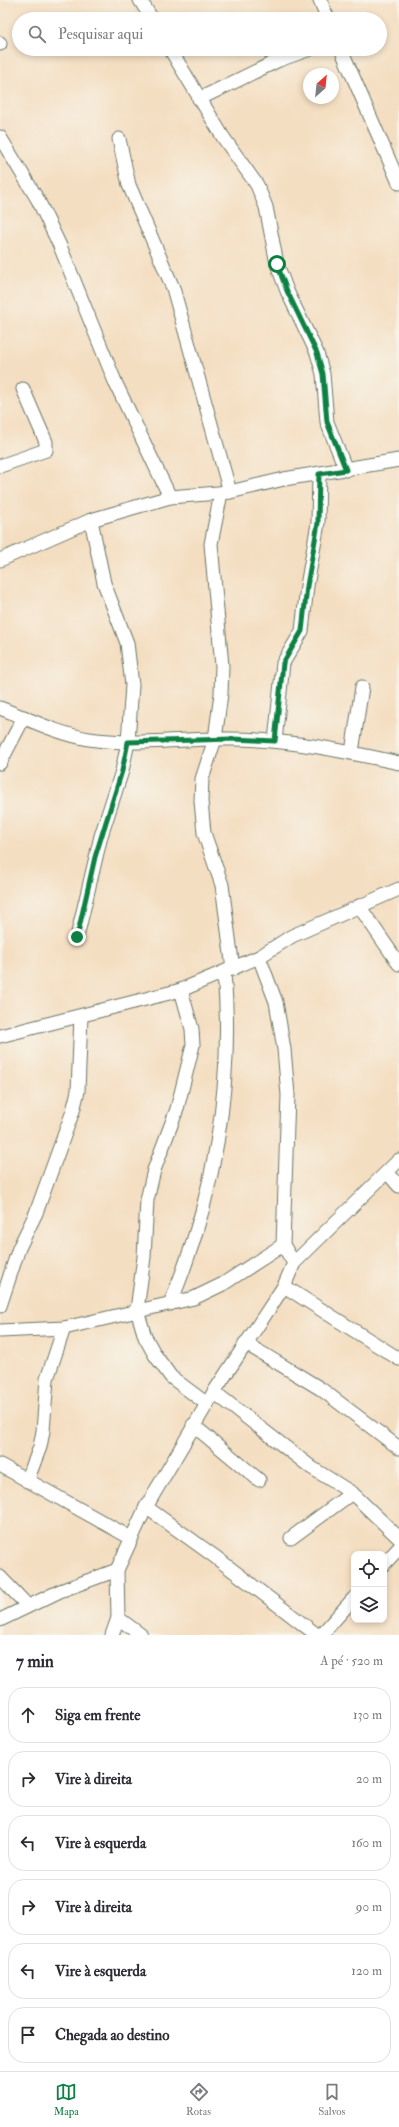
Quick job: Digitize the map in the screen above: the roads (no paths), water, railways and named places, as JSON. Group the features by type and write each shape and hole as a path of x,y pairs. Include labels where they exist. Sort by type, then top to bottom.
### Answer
{"street":[{"path":"140,0 148,12"},
{"path":"320,0 325,12"},
{"path":"174,56 223,137 257,185 266,207 277,264 287,291 317,353 323,374 327,422 346,470"},
{"path":"199,99 290,56"},
{"path":"344,56 399,183"},
{"path":"0,137 38,200 54,233 116,384 170,497"},
{"path":"119,139 129,185 173,288 226,492 211,544 222,666 222,694 215,739 202,779 200,801 204,833 222,885 229,971 227,1058 214,1161 190,1251 170,1304"},
{"path":"0,466 46,450 47,447 24,389"},
{"path":"0,560 90,520 170,497 226,492 284,479 346,470 399,460"},
{"path":"275,741 283,663 302,631 307,586 318,523 319,474"},
{"path":"77,937 95,857 122,771 128,742 132,685 127,643 104,584 90,520"},
{"path":"352,752 362,686"},
{"path":"0,708 63,733 90,739 128,742 215,739 275,741 352,752 399,763"},
{"path":"0,763 24,717"},
{"path":"0,1036 181,990 229,971 259,957 292,936 399,889"},
{"path":"359,906 399,964"},
{"path":"259,957 276,1002 284,1049 288,1095 283,1245 294,1263"},
{"path":"181,990 192,1029 193,1045 177,1109 154,1170 147,1200 144,1257 137,1310 145,1336 167,1372 171,1377 207,1404"},
{"path":"0,1306 19,1248 45,1192 73,1111 78,1091 82,1016"},
{"path":"112,1635 118,1618 117,1570 146,1507 193,1425 284,1286 294,1263 399,1160"},
{"path":"387,1172 399,1186"},
{"path":"0,1331 64,1328 194,1298 224,1284 283,1245"},
{"path":"284,1286 399,1359"},
{"path":"27,1481 40,1447 44,1431 47,1379 64,1328"},
{"path":"246,1343 321,1389 399,1448"},
{"path":"214,1392 312,1468 352,1493 399,1538"},
{"path":"193,1425 259,1480"},
{"path":"0,1465 131,1538"},
{"path":"291,1538 352,1493"},
{"path":"146,1507 214,1556 317,1635"},
{"path":"387,1561 399,1548"},
{"path":"0,1620 60,1591 117,1570"},
{"path":"0,1576 28,1606"},
{"path":"321,1635 351,1601"},
{"path":"118,1618 141,1635"}]}
